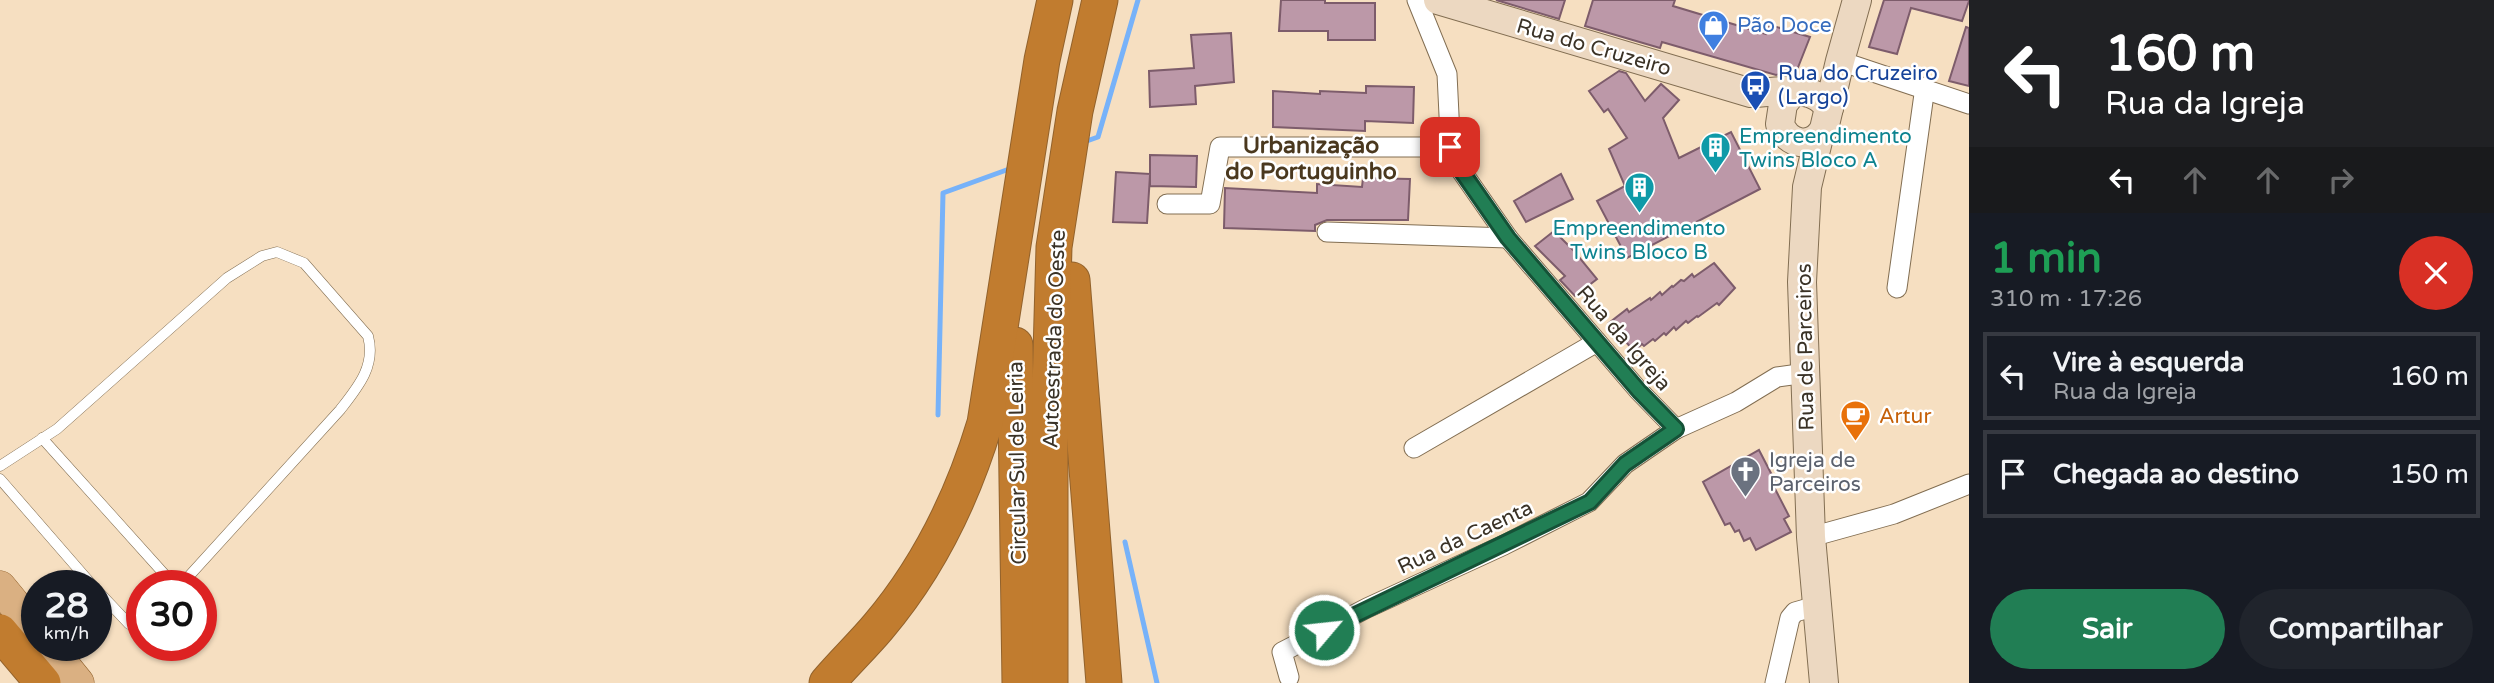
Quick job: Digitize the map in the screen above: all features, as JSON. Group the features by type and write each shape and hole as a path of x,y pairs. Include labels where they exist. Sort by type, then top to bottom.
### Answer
{"highway":[{"name":"Autoestrada do Oeste","path":"1015,243 1042,60 1055,0"},
{"name":"Autoestrada do Oeste","path":"1050,683 1050,389 1062,248 1062,189 1100,0"},
{"path":"827,683 878,627 907,589 944,531 956,504 985,423 1015,243"},
{"name":"Circular Sul de Leiria","path":"1015,243 1020,683"},
{"path":"1062,248 1104,683"},
{"path":"0,632 43,683"},
{"path":"0,669 11,683"}],"main road":[{"name":"Rua do Cruzeiro","path":"1438,0 1751,93 1799,91"},
{"path":"1784,130 1804,143 1819,137 1824,129 1857,0"},
{"path":"1807,187 1784,130 1783,104 1840,61"},
{"path":"1799,91 1816,94 1829,108"},
{"name":"Rua do Cruzeiro","path":"1751,93 1784,130"},
{"name":"Rua de Parceiros","path":"1819,137 1807,187 1802,282 1811,537 1824,683"},
{"path":"0,587 21,613"},
{"path":"60,661 78,683"}],"street":[{"name":"Rua da Igreja","path":"1417,0 1447,74 1451,156 1508,238 1639,391 1676,429"},
{"path":"1840,61 1969,104"},
{"path":"1897,289 1925,88"},
{"path":"1167,204 1210,204 1220,147 1450,147"},
{"path":"1327,232 1508,238"},
{"path":"1414,448 1597,342"},
{"path":"1676,429 1737,402 1777,377 1805,373"},
{"name":"Rua da Caenta","path":"1289,677 1282,652 1367,608 1590,502 1625,464 1676,429"},
{"path":"1811,537 1894,514 1969,484"},
{"path":"1775,683 1790,618 1795,612 1816,606"}],"lane":[{"path":"0,466 71,417 227,278 262,256 277,252 304,263 368,336 372,349 368,368 358,388 340,410 193,570"},
{"path":"42,438 163,570"},
{"path":"0,479 79,570"},
{"path":"112,605 126,620"}],"building":[{"path":"1281,0 1375,3 1375,40 1328,40 1328,31 1279,31"},
{"path":"1496,0 1565,0 1559,19"},
{"path":"1593,0 1675,0 1673,6 1766,34 1770,25 1810,37 1797,70 1776,75 1662,42 1660,48 1585,26"},
{"path":"1884,0 1969,1 1962,21 1911,8 1897,54 1869,47"},
{"path":"1966,27 1969,28 1969,86 1949,81"},
{"path":"1231,33 1234,82 1195,86 1196,104 1150,107 1149,71 1194,68 1191,35"},
{"path":"1619,71 1626,73 1645,101 1661,84 1679,100 1663,118 1679,158 1731,132 1760,189 1627,258 1597,201 1625,186 1609,149 1627,138 1608,109 1604,112 1589,91"},
{"path":"1366,86 1414,87 1413,123 1365,121 1365,131 1273,127 1273,91 1366,93"},
{"path":"1150,155 1197,156 1196,187 1150,186 1150,175 1147,223 1113,222 1116,172 1150,174"},
{"path":"1561,174 1573,199 1526,222 1514,201"},
{"path":"1363,178 1410,179 1408,220 1327,220 1315,225 1315,231 1224,228 1225,188 1317,193 1317,184 1362,187"},
{"path":"1554,231 1597,279 1575,296 1560,280 1565,276 1535,246"},
{"path":"1714,263 1735,288 1719,305 1717,303 1688,323 1686,321 1676,330 1674,327 1666,335 1664,333 1644,346 1642,344 1634,351 1609,323 1627,309 1629,312 1660,292 1662,295 1681,280 1684,281 1692,274 1694,277"},
{"name":"Igreja de Parceiros","path":"1759,450 1789,516 1784,519 1791,532 1756,550 1750,538 1744,541 1739,530 1735,532 1730,523 1725,525 1703,482"}],"waterway":[{"path":"1084,142 1098,137 1138,0"},
{"path":"938,415 943,193 1012,168"},
{"path":"1125,542 1157,683"}],"place":[{"name":"Pão Doce","path":"1714,52"},
{"name":"Rua do Cruzeiro (Largo)","path":"1755,112"},
{"name":"Empreendimento Twins Bloco A","path":"1716,175"},
{"name":"Empreendimento Twins Bloco B","path":"1639,215"},
{"name":"Artur","path":"1856,443"},
{"name":"Igreja de Parceiros","path":"1746,499"}],"district":[{"name":"Urbanização do Portuguinho","path":"1311,158"}],"route":[{"path":"1324,630 1590,502 1625,464 1676,429 1639,391 1508,238 1451,156 1450,147"}]}
